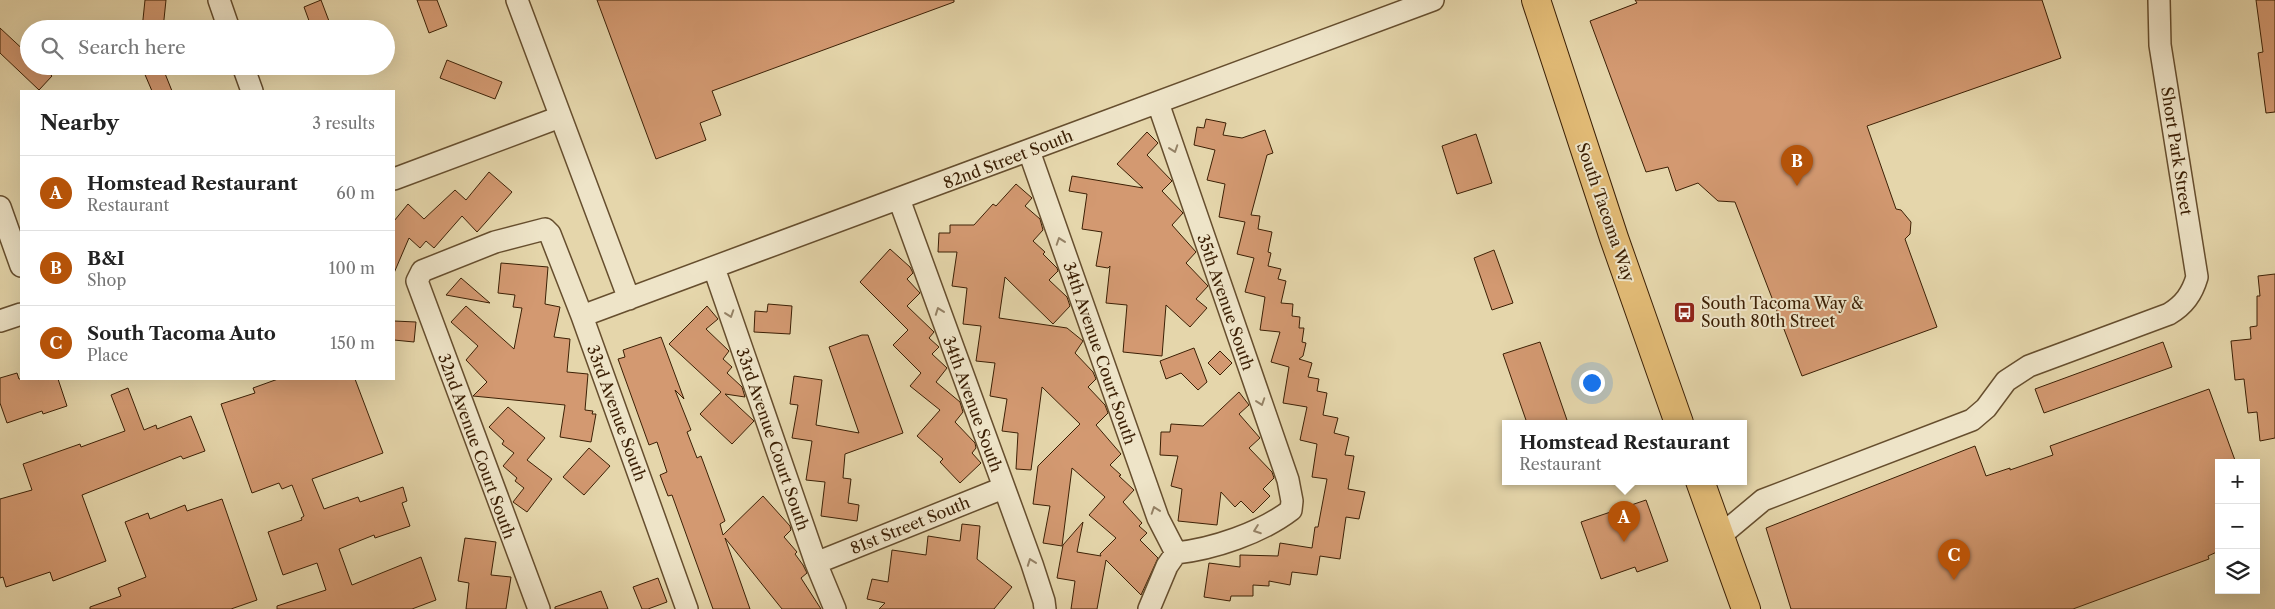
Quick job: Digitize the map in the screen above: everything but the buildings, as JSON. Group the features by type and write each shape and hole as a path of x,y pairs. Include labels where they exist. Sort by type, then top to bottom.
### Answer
{"main road":[{"name":"South Tacoma Way","path":"1536,0 1614,238 1678,420"},
{"path":"1701,485 1746,609"}],"street":[{"path":"219,0 226,20"},
{"path":"517,0 629,299"},
{"name":"82nd Street South","path":"582,316 1433,0"},
{"name":"Short Park Street","path":"1720,536 1763,500 1972,420 1986,408 2006,381 2029,366 2169,314 2181,307 2188,299 2197,277 2160,45 2159,0"},
{"path":"246,75 252,90"},
{"name":"35th Avenue South","path":"1158,102 1288,480 1292,502 1291,510 1267,526 1214,545 1190,552 1176,553"},
{"path":"395,179 560,118"},
{"name":"34th Avenue Court South","path":"1029,151 1158,518 1176,553"},
{"name":"34th Avenue South","path":"899,199 1032,564 1044,601 1044,609"},
{"path":"0,207 20,263"},
{"name":"33rd Avenue South","path":"417,282 422,271 495,242 536,230 545,229 550,234 582,316 686,609"},
{"name":"33rd Avenue Court South","path":"714,268 816,563 835,609"},
{"name":"32nd Avenue Court South","path":"417,282 539,609"},
{"path":"0,321 20,314"},
{"name":"81st Street South","path":"816,563 1003,488"},
{"path":"1149,609 1167,566 1176,553"}],"place":[{"name":"B&I","path":"1797,186"},
{"name":"South Tacoma Way & South 80th Street","path":"1685,312"},
{"name":"Homstead Restaurant","path":"1624,542"},
{"name":"South Tacoma Auto","path":"1954,580"}]}
